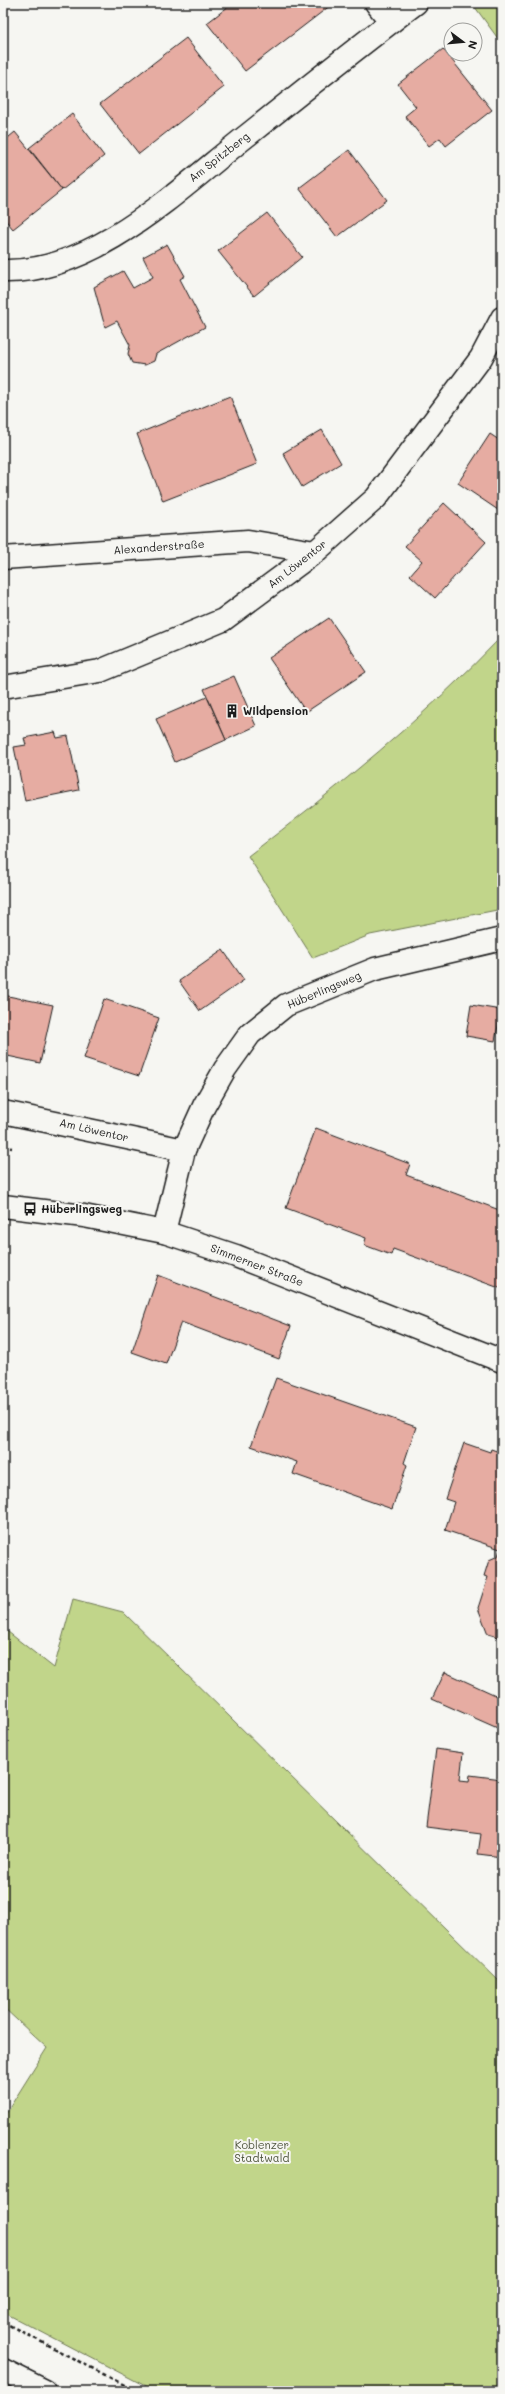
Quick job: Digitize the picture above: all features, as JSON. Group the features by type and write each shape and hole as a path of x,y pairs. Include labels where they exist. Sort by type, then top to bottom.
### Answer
{"main road":[{"path":"376,3 391,22"},
{"name":"Am Spitzberg","path":"3,271 20,272 72,259 133,225 416,3"},
{"name":"Am Löwentor","path":"3,687 100,671 223,620 315,552 376,498 481,358 502,318"},
{"name":"Alexanderstraße","path":"3,558 248,541 315,552"},
{"name":"Hüberlingsweg","path":"164,1232 184,1150 204,1106 225,1069 250,1034 286,1005 376,969 502,939"},
{"name":"Am Löwentor","path":"3,1112 184,1150"},
{"name":"Simmerner Straße","path":"3,1206 84,1216 164,1232 236,1256 502,1361"},
{"path":"3,2370 45,2391"}],"path":[{"path":"3,2322 136,2391"}],"green space":[{"path":"472,3 502,3 502,44"},
{"path":"502,636 502,909 370,935 313,958 248,856 380,751 473,666"},
{"name":"Koblenzer Stadtwald","path":"73,1599 123,1612 502,1984 502,2391 155,2391 3,2312 3,2118 47,2048 3,2007 3,1628 54,1668"}],"building":[{"path":"233,3 330,3 331,5 245,71 207,23"},
{"path":"186,38 224,87 139,154 100,104"},
{"path":"443,49 443,62 453,62 492,110 446,146 440,138 429,146 405,116 416,107 398,84"},
{"path":"72,114 104,156 62,190 29,148"},
{"path":"15,132 62,190 13,229 3,217 3,142"},
{"path":"349,150 387,200 337,237 299,188"},
{"path":"267,213 302,257 254,296 218,251"},
{"path":"167,244 185,276 180,279 205,327 156,354 154,361 145,365 132,363 128,354 130,345 117,321 105,327 94,287 123,271 133,288 153,277 143,257"},
{"path":"230,396 257,464 163,501 137,434"},
{"path":"322,430 341,463 302,487 283,453"},
{"path":"490,434 502,442 501,512 458,483"},
{"path":"444,503 486,542 435,598 410,575 422,561 405,546"},
{"path":"329,618 366,672 306,712 269,658"},
{"name":"Wildpension","path":"234,676 256,726 226,740 204,689"},
{"path":"207,697 226,740 175,762 156,719"},
{"path":"55,732 57,738 68,736 79,790 25,801 14,747 26,745 24,738"},
{"path":"223,950 244,980 200,1011 179,981"},
{"path":"3,995 53,1005 40,1063 3,1055"},
{"path":"104,999 159,1018 139,1076 84,1058"},
{"path":"471,1005 501,1010 495,1041 466,1036"},
{"path":"316,1128 410,1164 406,1175 502,1211 502,1289 393,1249 391,1255 364,1245 366,1238 286,1208"},
{"path":"158,1275 291,1326 279,1359 181,1322 166,1364 132,1352"},
{"path":"276,1378 416,1427 404,1463 407,1465 392,1509 293,1474 297,1462 251,1446"},
{"path":"464,1443 490,1452 491,1449 502,1453 502,1638 488,1634 478,1608 488,1577 484,1576 489,1560 498,1556 500,1549 445,1530 454,1502 445,1499"},
{"path":"445,1672 502,1698 502,1730 432,1699"},
{"path":"436,1749 463,1753 460,1780 469,1781 470,1775 502,1779 502,1857 478,1854 481,1834 426,1827"}],"place":[{"name":"Wildpension","path":"232,711"},
{"name":"Hüberlingsweg","path":"30,1209"}]}
